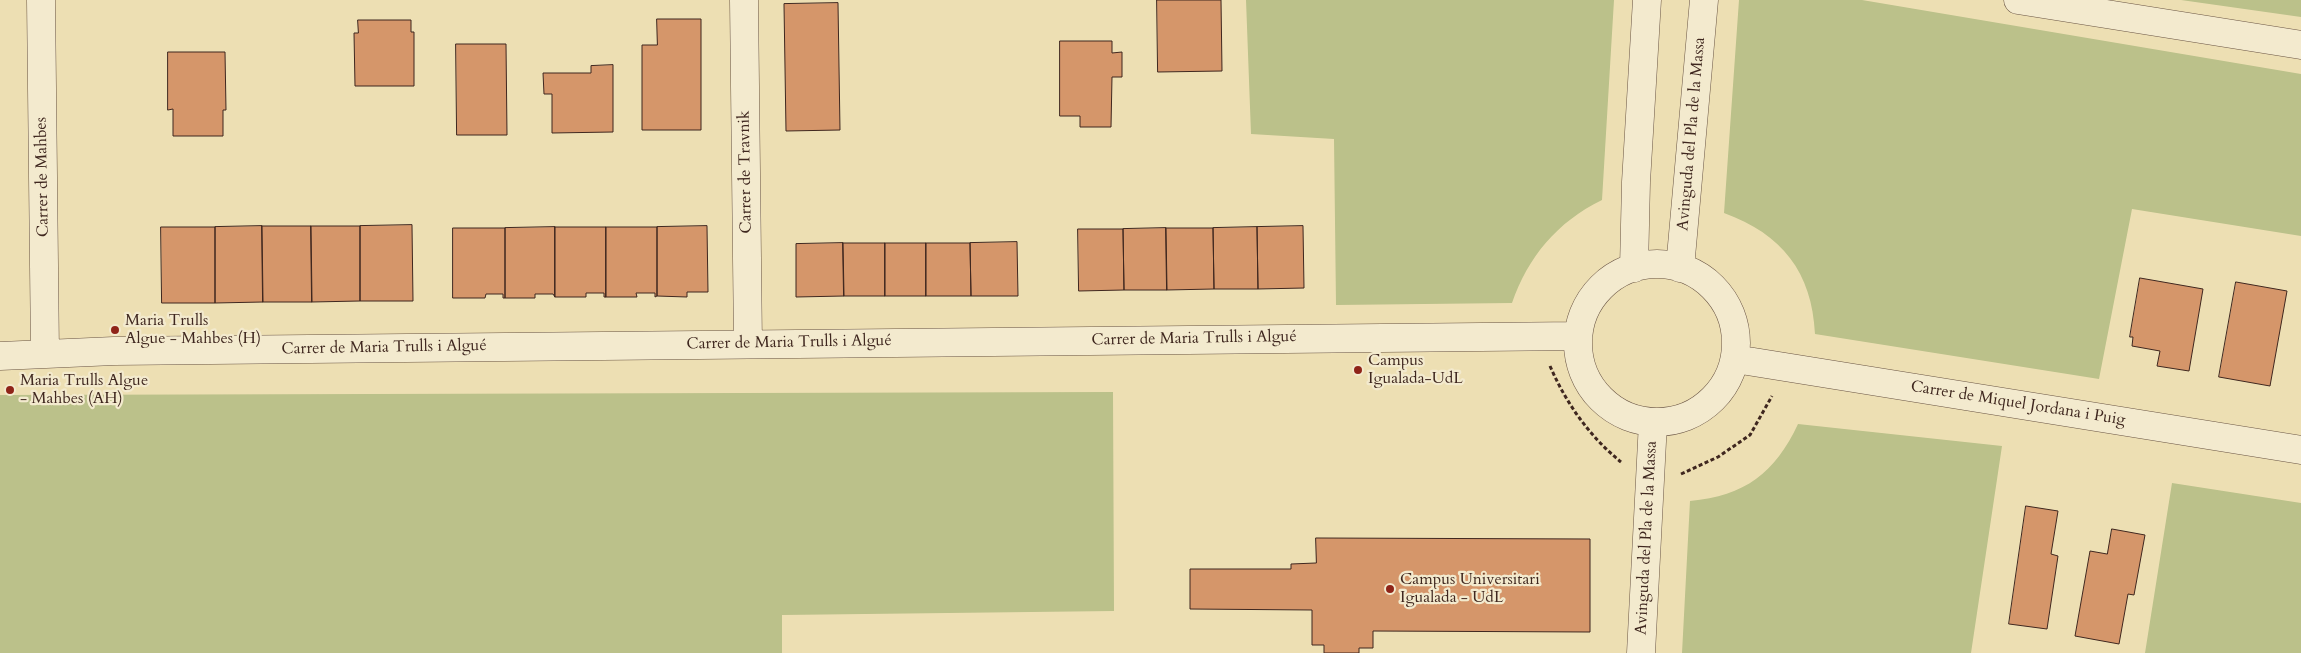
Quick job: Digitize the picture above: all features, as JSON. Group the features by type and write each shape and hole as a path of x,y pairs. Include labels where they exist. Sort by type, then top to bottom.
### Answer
{"street":[{"name":"Carrer de Mahbes","path":"41,0 45,354"},
{"name":"Carrer de Travnik","path":"744,0 748,344"},
{"path":"1634,268 1636,182 1646,0"},
{"name":"Avinguda del Pla de la Massa","path":"1680,268 1704,0"},
{"path":"2018,0 2301,45"},
{"path":"1657,265 1680,268 1710,285 1725,303 1736,336 1735,359 1724,385 1705,406 1680,419 1653,422 1637,420 1608,406 1597,394 1582,367 1578,336 1584,313 1596,294 1613,278 1634,268 1657,265"},
{"name":"Carrer de Maria Trulls i Algué","path":"0,356 748,344 1578,336"},
{"name":"Carrer de Miquel Jordana i Puig","path":"1735,359 2301,450"},
{"name":"Avinguda del Pla de la Massa","path":"1641,653 1653,422"}],"path":[{"path":"1549,363 1562,394 1584,424 1620,462 1651,476 1681,474 1718,457 1750,435 1776,390"}],"green space":[{"path":"1246,0 1614,0 1602,200 1571,219 1546,242 1526,271 1512,303 1336,305 1334,139 1251,134"},
{"path":"1739,0 1862,0 2301,74 2301,236 2132,209 2099,379 1815,334 1813,312 1808,292 1790,258 1762,232 1724,213"},
{"path":"2181,0 2301,0 2301,17"},
{"path":"1113,392 1114,611 782,615 782,653 0,653 0,395"},
{"path":"1798,424 2002,446 1971,653 1682,653 1690,501 1727,494 1756,479 1779,456"},
{"path":"2172,483 2301,503 2301,653 2145,653"}],"building":[{"path":"1157,0 1221,0 1222,71 1158,72"},
{"path":"838,3 840,130 786,131 784,4"},
{"path":"657,19 701,19 701,130 642,130 642,45 657,45"},
{"path":"358,20 411,20 411,32 414,32 414,86 355,86 354,33 358,33"},
{"path":"1060,41 1112,41 1112,53 1122,52 1122,77 1112,77 1111,127 1080,127 1080,116 1060,116"},
{"path":"456,44 506,44 507,135 457,135"},
{"path":"168,52 225,52 226,110 223,110 223,136 173,136 173,109 168,110"},
{"path":"613,65 613,132 552,133 552,94 544,94 543,73 591,73 591,66"},
{"path":"412,225 413,301 360,301 360,226"},
{"path":"262,226 263,302 215,303 215,227"},
{"path":"262,226 311,226 312,302 263,302"},
{"path":"311,226 360,226 360,301 312,302"},
{"path":"707,226 708,292 687,292 687,297 657,296 657,227"},
{"path":"1303,226 1304,288 1258,289 1257,227"},
{"path":"161,227 215,227 215,303 162,303"},
{"path":"555,227 555,297 553,294 535,294 535,298 505,298 505,228"},
{"path":"555,227 606,227 606,297 604,297 604,293 586,293 586,297 555,297"},
{"path":"606,227 657,227 657,296 655,297 655,293 636,293 637,297 606,297"},
{"path":"1257,227 1258,289 1214,289 1213,228"},
{"path":"453,228 505,228 505,298 503,298 503,294 486,294 485,298 453,298"},
{"path":"1166,228 1167,290 1124,290 1123,229"},
{"path":"1166,228 1213,228 1214,289 1167,290"},
{"path":"1078,229 1123,229 1124,290 1079,291"},
{"path":"1017,242 1018,296 971,296 970,243"},
{"path":"843,243 844,296 796,297 796,244"},
{"path":"843,243 885,243 885,296 844,296"},
{"path":"885,243 926,243 926,296 885,296"},
{"path":"926,243 970,243 971,296 926,296"},
{"path":"2140,278 2203,289 2189,371 2157,366 2160,351 2132,346 2133,337 2130,337"},
{"path":"2236,282 2287,291 2270,386 2219,377"},
{"path":"2026,506 2058,511 2051,554 2058,556 2047,629 2009,624"},
{"path":"2112,529 2145,535 2134,595 2128,594 2119,644 2075,636 2090,551 2107,554"},
{"name":"Campus Universitari Igualada - UdL","path":"1316,538 1590,539 1590,632 1373,631 1373,648 1359,648 1359,653 1324,653 1324,645 1312,645 1312,610 1190,609 1190,569 1291,569 1291,564 1316,563"}],"place":[{"name":"Maria Trulls Algue - Mahbes (H)","path":"115,330"},
{"name":"Campus Igualada-UdL","path":"1358,370"},
{"name":"Maria Trulls Algue - Mahbes (AH)","path":"10,390"},
{"name":"Campus Universitari Igualada - UdL","path":"1390,589"}]}
